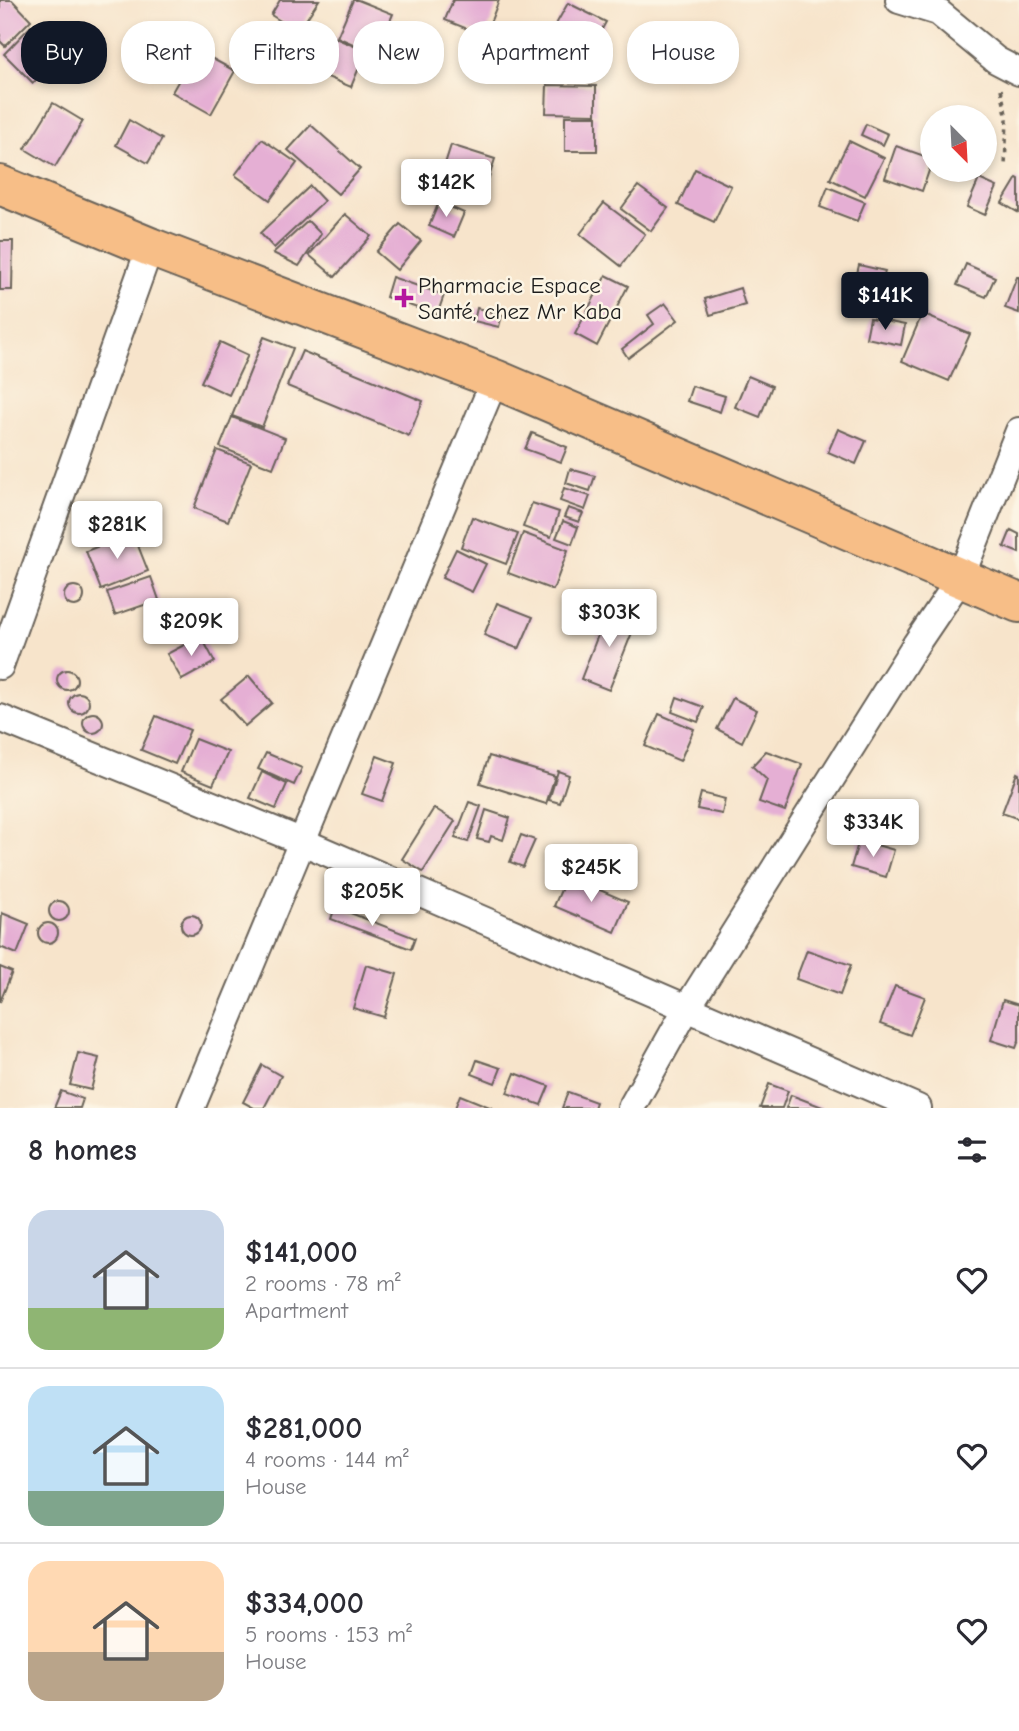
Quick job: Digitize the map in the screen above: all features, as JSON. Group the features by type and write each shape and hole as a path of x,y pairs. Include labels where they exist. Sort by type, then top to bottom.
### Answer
{"highway":[{"path":"0,185 150,247 495,379 1019,603"}],"street":[{"path":"899,0 939,12 996,60 1019,72"},
{"path":"0,666 150,247"},
{"path":"191,1108 495,379"},
{"path":"631,1108 687,1008 916,644 960,579 1019,431"},
{"path":"0,718 303,842 918,1108"}],"path":[{"path":"996,60 1007,119 1005,167"}],"building":[{"path":"0,0 12,0 31,20 21,21 21,30 5,46 0,41"},
{"path":"280,0 319,0 305,21 281,21 271,15"},
{"path":"353,0 393,14 390,21 353,21 353,44 339,38"},
{"path":"453,0 499,0 491,21 458,21 458,25 445,20"},
{"path":"568,3 604,21 558,21"},
{"path":"21,36 21,71 4,54"},
{"path":"339,40 353,46 351,87 339,82"},
{"path":"215,60 229,68 229,82 211,114 172,92 177,84 215,84"},
{"path":"547,85 596,86 596,114 546,113"},
{"path":"53,103 83,121 55,167 25,149"},
{"path":"565,116 597,116 597,151 565,151"},
{"path":"129,120 162,139 148,163 116,145"},
{"path":"866,124 888,134 883,145 861,135"},
{"path":"311,125 360,169 338,194 288,150"},
{"path":"262,139 297,163 270,200 235,175"},
{"path":"849,141 884,158 865,196 830,179"},
{"path":"451,145 495,159 482,198 439,183"},
{"path":"896,146 920,154 920,182 925,182 922,191 885,178"},
{"path":"695,169 731,186 714,222 678,205"},
{"path":"1017,178 1019,179 1019,213 1002,203"},
{"path":"978,182 997,187 985,215 967,207"},
{"path":"310,186 324,201 274,248 260,233"},
{"path":"638,186 668,208 651,231 621,209"},
{"path":"828,187 865,202 857,221 820,207"},
{"path":"439,202 464,213 454,237 429,226"},
{"path":"604,203 645,234 621,266 580,234"},
{"path":"345,214 371,236 335,277 309,255"},
{"path":"308,221 321,234 299,266 273,253"},
{"path":"400,224 421,241 397,270 376,252"},
{"path":"0,241 13,241 12,290 0,290"},
{"path":"966,264 995,277 986,297 957,285"},
{"path":"859,265 885,271 876,310 850,304"},
{"path":"606,275 628,286 597,346 575,334"},
{"path":"392,277 444,295 437,315 386,297"},
{"path":"1019,277 1019,313 1005,308"},
{"path":"740,288 745,305 710,315 705,299"},
{"path":"665,303 678,320 628,358 622,349 654,324 648,315"},
{"path":"477,308 502,315 499,327 474,321"},
{"path":"922,314 970,334 949,381 902,361"},
{"path":"870,318 905,325 901,345 866,338"},
{"path":"264,337 293,348 262,427 232,416"},
{"path":"220,342 248,355 229,395 201,382"},
{"path":"302,351 423,401 409,436 287,386"},
{"path":"748,376 772,386 760,417 735,407"},
{"path":"692,386 725,396 720,412 687,401"},
{"path":"232,417 285,438 273,468 220,447"},
{"path":"838,429 866,441 856,464 828,452"},
{"path":"532,433 567,447 561,462 525,449"},
{"path":"217,450 251,463 228,521 194,508"},
{"path":"570,469 595,476 590,491 566,483"},
{"path":"564,488 590,496 585,510 560,501"},
{"path":"532,503 559,512 551,537 523,527"},
{"path":"568,508 583,513 579,522 564,517"},
{"path":"472,517 518,534 506,564 461,547"},
{"path":"563,521 578,527 572,544 556,538"},
{"path":"1011,530 1019,534 1019,553 1004,547"},
{"path":"133,533 148,571 101,590 86,551"},
{"path":"523,533 568,550 553,590 508,573"},
{"path":"456,549 486,564 472,592 442,578"},
{"path":"151,577 159,600 115,615 107,592"},
{"path":"74,586 81,589 84,596 81,603 74,606 67,603 64,596 67,589"},
{"path":"497,603 533,617 519,649 484,635"},
{"path":"608,609 637,620 609,690 581,679"},
{"path":"201,636 215,662 182,680 167,654"},
{"path":"67,670 74,673 77,680 74,687 67,690 60,687 57,680 60,673"},
{"path":"249,676 272,703 245,726 221,699"},
{"path":"79,693 86,696 89,703 86,710 79,713 72,710 69,703 72,696"},
{"path":"677,697 704,707 698,722 672,712"},
{"path":"733,698 757,710 742,742 717,729"},
{"path":"93,713 100,716 103,723 100,730 93,733 86,730 83,723 86,716"},
{"path":"659,714 694,729 680,761 645,746"},
{"path":"156,716 190,730 175,764 141,750"},
{"path":"195,739 228,752 213,785 181,772"},
{"path":"766,751 802,764 785,811 759,802 767,780 752,766"},
{"path":"266,753 302,768 294,785 258,769"},
{"path":"377,756 396,763 382,801 362,794"},
{"path":"489,756 555,776 546,804 480,783"},
{"path":"558,771 569,775 560,803 549,800"},
{"path":"262,772 287,784 276,809 250,798"},
{"path":"1017,773 1019,774 1019,819 1002,813"},
{"path":"701,793 725,799 722,814 697,809"},
{"path":"469,802 481,806 468,842 455,838"},
{"path":"434,808 455,821 423,872 402,859"},
{"path":"486,810 510,818 503,840 491,836 489,842 477,839"},
{"path":"521,835 535,840 523,867 510,862"},
{"path":"859,840 894,850 886,877 851,867"},
{"path":"567,876 628,902 615,932 554,906"},
{"path":"59,901 66,904 69,911 66,918 59,921 52,918 49,911 52,904"},
{"path":"335,907 415,938 411,949 331,919"},
{"path":"2,913 29,924 17,954 0,947"},
{"path":"191,915 198,918 201,925 198,932 191,935 184,932 181,925 184,918"},
{"path":"48,923 55,926 58,933 55,940 48,943 41,940 38,933 41,926"},
{"path":"807,950 851,965 840,995 796,979"},
{"path":"366,965 397,974 384,1017 353,1008"},
{"path":"0,967 12,972 0,1002"},
{"path":"895,986 925,997 910,1035 880,1024"},
{"path":"1003,1000 1019,1005 1019,1040 1016,1048 991,1040"},
{"path":"78,1053 99,1058 91,1090 70,1085"},
{"path":"477,1060 501,1068 495,1083 472,1074"},
{"path":"262,1065 281,1076 264,1108 254,1108 243,1102"},
{"path":"515,1073 549,1086 541,1105 507,1093"},
{"path":"769,1084 788,1091 782,1108 760,1108"},
{"path":"61,1091 83,1099 80,1108 54,1108"},
{"path":"568,1092 596,1102 594,1108 562,1108"},
{"path":"460,1095 492,1108 455,1108"},
{"path":"791,1095 825,1108 786,1108"}],"place":[{"name":"Pharmacie Espace Santé, chez Mr Kaba","path":"404,298"}]}
